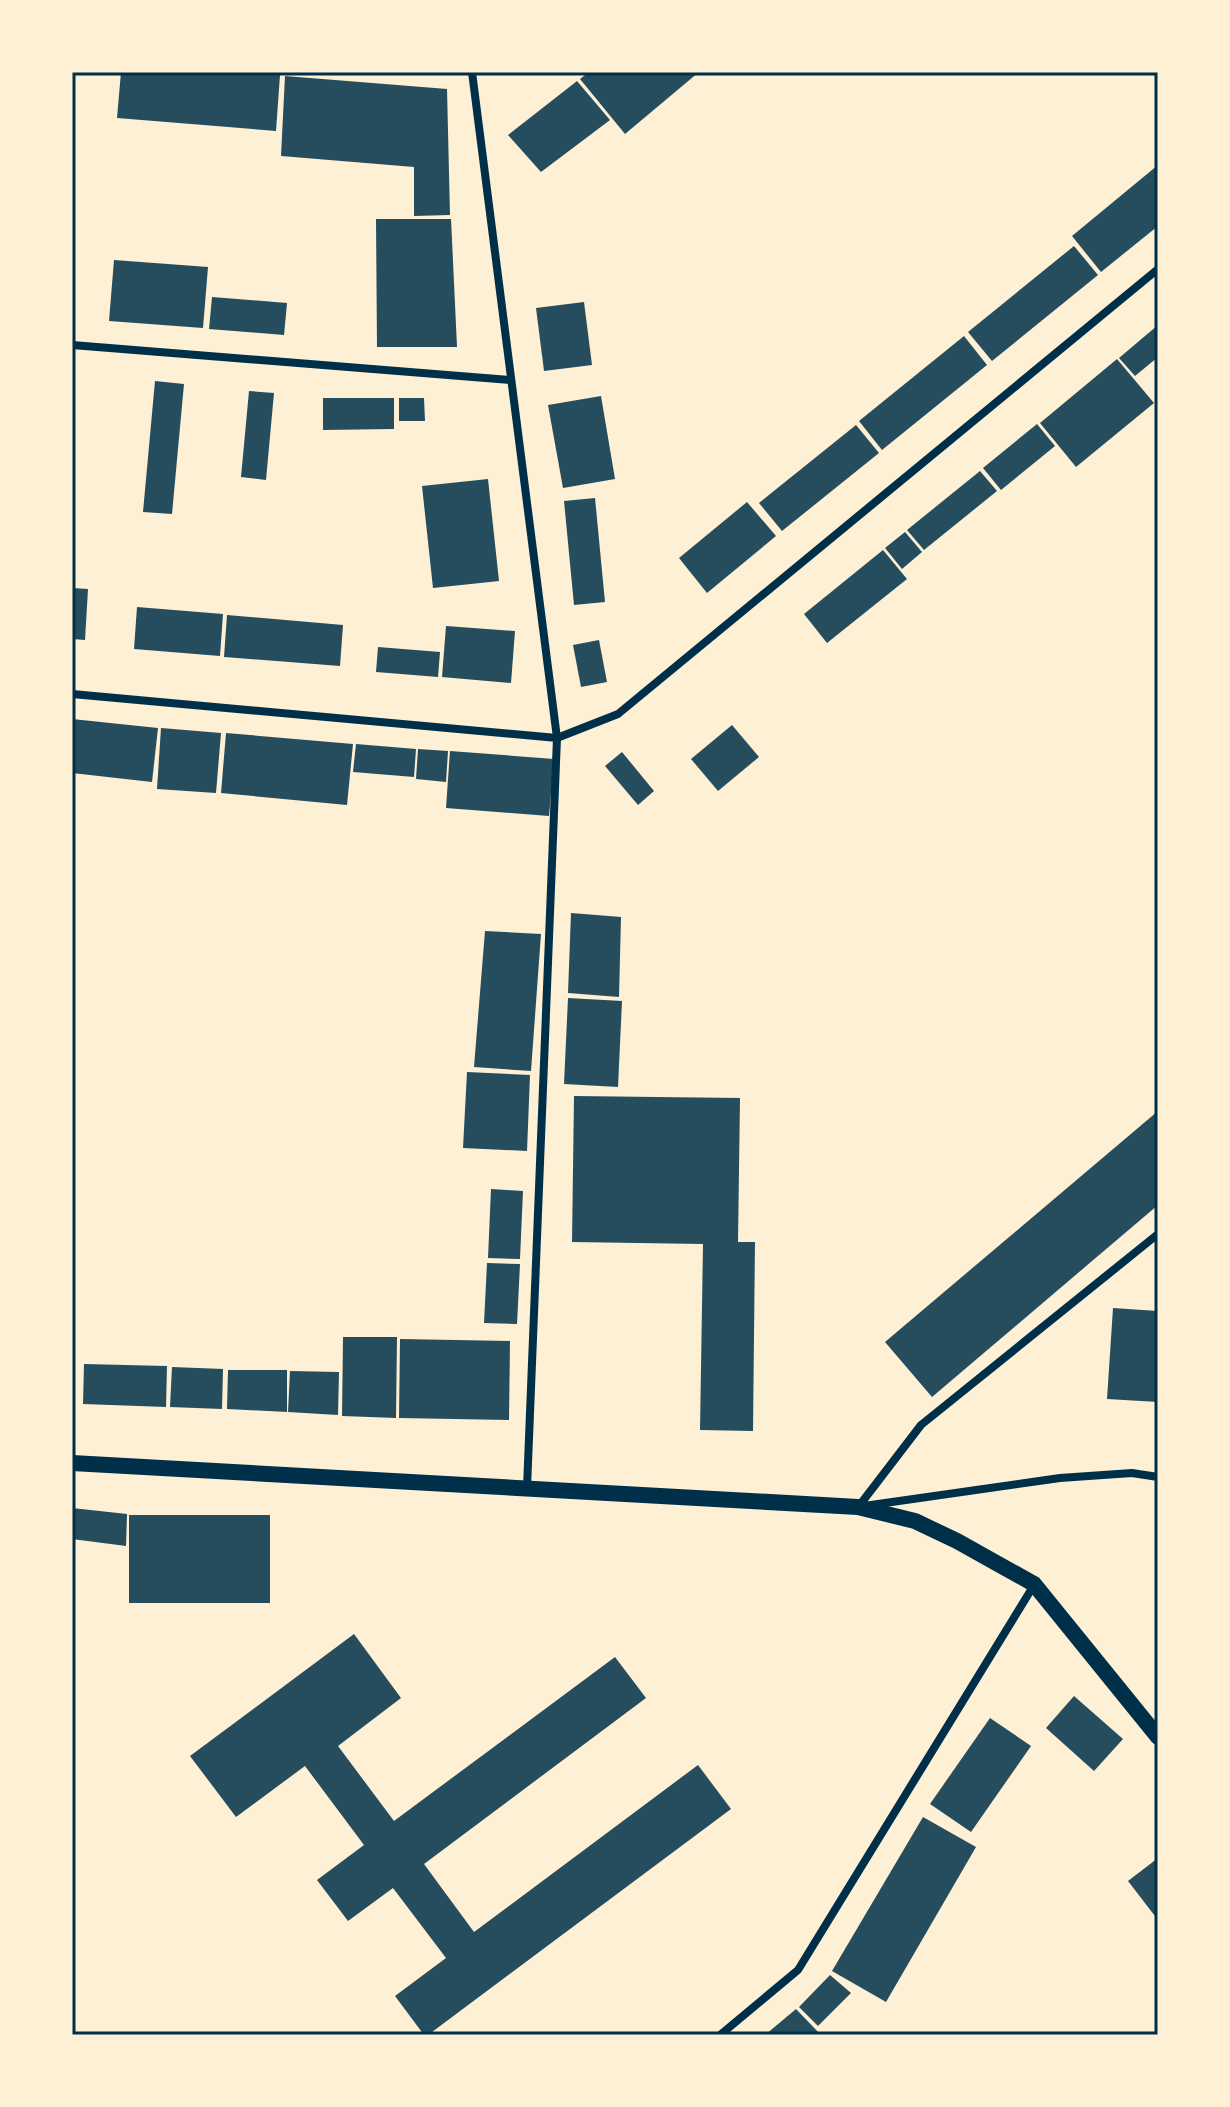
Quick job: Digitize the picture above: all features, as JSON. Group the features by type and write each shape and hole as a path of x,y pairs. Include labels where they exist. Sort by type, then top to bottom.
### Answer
{"main road":[{"path":"72,1463 858,1507 915,1521 1034,1584 1158,1737"}],"street":[{"path":"472,72 557,738 527,1488"},
{"path":"72,694 557,738 618,714 1158,269"},
{"path":"72,345 511,380"},
{"path":"858,1507 921,1425 1158,1234"},
{"path":"858,1507 1060,1478 1132,1473 1158,1477"},
{"path":"720,2035 798,1970 1034,1584"}],"building":[{"path":"121,72 280,75 276,131 117,118"},
{"path":"589,72 699,72 625,134 580,79"},
{"path":"285,76 447,89 450,215 414,216 414,167 281,156"},
{"path":"577,81 610,120 541,172 508,135"},
{"path":"1158,165 1158,226 1101,272 1072,236"},
{"path":"376,219 451,219 457,347 377,347"},
{"path":"1074,246 1098,275 992,361 968,332"},
{"path":"114,260 208,267 203,328 109,321"},
{"path":"212,297 287,303 284,335 209,329"},
{"path":"584,302 592,365 544,371 536,308"},
{"path":"1158,325 1158,357 1135,376 1119,358"},
{"path":"964,336 987,365 882,450 859,421"},
{"path":"1117,359 1154,403 1076,467 1040,423"},
{"path":"155,381 184,384 172,514 143,512"},
{"path":"249,391 274,393 266,480 241,477"},
{"path":"601,396 615,479 563,488 548,405"},
{"path":"323,398 394,398 394,429 323,430"},
{"path":"399,398 424,398 425,421 399,421"},
{"path":"1037,424 1055,446 1001,490 983,468"},
{"path":"856,425 879,453 782,531 759,503"},
{"path":"980,471 997,491 924,550 907,530"},
{"path":"488,479 499,581 433,588 422,486"},
{"path":"595,498 605,602 574,605 564,501"},
{"path":"747,502 776,536 707,593 679,558"},
{"path":"905,532 922,552 902,569 885,548"},
{"path":"883,550 907,579 827,643 804,614"},
{"path":"72,588 88,589 85,640 72,639"},
{"path":"137,607 223,614 220,656 134,649"},
{"path":"227,615 343,625 340,666 224,657"},
{"path":"446,626 515,631 511,683 442,677"},
{"path":"599,640 607,682 581,687 573,645"},
{"path":"378,647 440,652 438,677 376,672"},
{"path":"72,719 158,728 152,782 72,773"},
{"path":"732,725 759,757 718,791 691,759"},
{"path":"161,728 221,733 216,793 157,789"},
{"path":"226,733 353,744 347,805 221,793"},
{"path":"356,744 416,749 414,777 353,772"},
{"path":"418,749 448,751 446,782 416,779"},
{"path":"450,751 554,759 549,816 446,808"},
{"path":"622,752 654,791 638,805 605,766"},
{"path":"571,913 621,917 619,997 568,993"},
{"path":"485,931 541,934 531,1071 474,1067"},
{"path":"568,998 622,1001 618,1087 564,1084"},
{"path":"467,1072 530,1075 527,1151 463,1148"},
{"path":"574,1096 740,1098 738,1242 755,1242 753,1431 700,1430 703,1244 572,1242"},
{"path":"1158,1111 1158,1205 932,1397 885,1342"},
{"path":"491,1189 523,1191 520,1259 488,1258"},
{"path":"487,1263 520,1264 517,1324 484,1323"},
{"path":"1113,1308 1158,1311 1158,1402 1107,1399"},
{"path":"343,1337 397,1337 396,1418 342,1416"},
{"path":"400,1339 510,1341 509,1420 399,1418"},
{"path":"84,1364 167,1366 166,1407 83,1404"},
{"path":"172,1367 223,1369 222,1409 170,1407"},
{"path":"228,1370 287,1370 287,1412 227,1409"},
{"path":"290,1371 339,1372 338,1415 288,1412"},
{"path":"72,1508 127,1514 126,1546 72,1539"},
{"path":"129,1515 270,1515 270,1603 129,1603"},
{"path":"354,1634 401,1698 338,1746 394,1821 615,1657 646,1698 424,1864 474,1932 698,1765 731,1809 424,2035 395,1996 446,1958 393,1888 348,1921 317,1880 364,1845 305,1766 236,1817 190,1756"},
{"path":"1074,1696 1123,1739 1094,1771 1046,1728"},
{"path":"990,1718 1031,1746 971,1832 930,1804"},
{"path":"923,1817 976,1847 886,2002 832,1971"},
{"path":"1158,1858 1158,1920 1128,1881"},
{"path":"830,1975 851,1993 818,2026 799,2007"},
{"path":"796,2009 821,2035 765,2035"}]}
